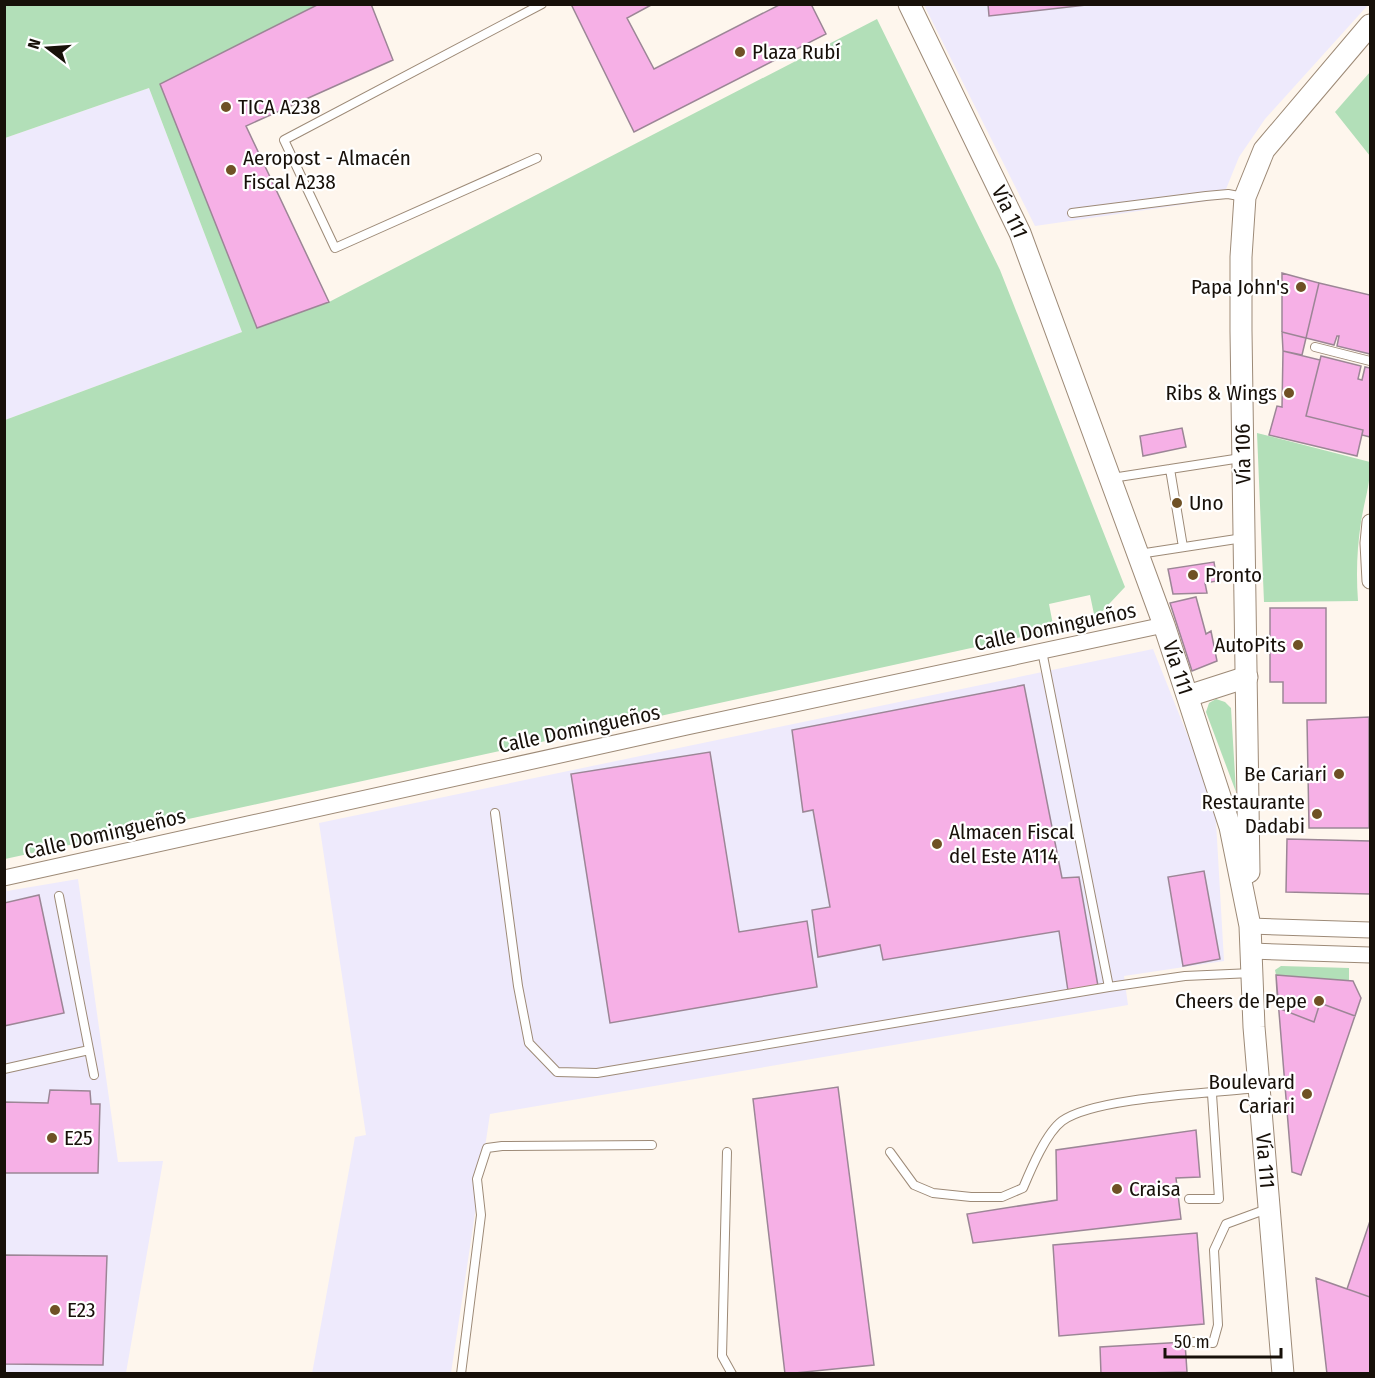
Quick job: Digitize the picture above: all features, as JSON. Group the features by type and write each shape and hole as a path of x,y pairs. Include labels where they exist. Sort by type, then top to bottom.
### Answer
{"main road":[{"name":"Vía 111","path":"909,4 1020,233 1139,554 1230,827 1250,926 1260,1088 1283,1374"},
{"name":"Vía 106","path":"1250,926 1241,257 1245,197 1264,150 1371,25"},
{"path":"1188,696 1247,678"}],"street":[{"path":"1371,522 1368,543 1371,581"},
{"name":"Calle Domingueños","path":"4,878 653,734 1164,625"},
{"path":"1250,926 1371,930"},
{"path":"1251,951 1371,955"}],"lane":[{"path":"537,158 335,248 284,140 542,4"},
{"path":"1072,213 1206,195 1228,194 1245,197"},
{"path":"1315,347 1371,361"},
{"path":"1112,478 1243,457"},
{"path":"1170,469 1183,547"},
{"path":"1139,554 1244,538"},
{"path":"1042,651 1109,987"},
{"path":"495,813 518,986 529,1043 557,1072 597,1073 1185,976 1252,974"},
{"path":"59,896 94,1076"},
{"path":"4,1069 88,1050"},
{"path":"890,1152 914,1185 933,1193 1002,1197 1023,1188 1042,1148 1062,1121 1123,1101 1260,1088"},
{"path":"1189,1199 1219,1198 1212,1094"},
{"path":"461,1374 481,1215 477,1179 487,1148 652,1145"},
{"path":"727,1152 722,1356 732,1374"},
{"path":"1194,1342 1212,1343 1218,1325 1214,1250 1226,1224 1269,1209"}],"shaded area":[{"path":"924,5 1368,5 1265,119 1239,157 1222,199 1035,226"},
{"path":"149,88 242,332 5,420 5,138"},
{"path":"1153,649 1215,804 1224,961 1124,976 1128,1005 490,1114 451,1373 312,1374 355,1137 366,1135 319,823"},
{"path":"4,874 7,891 78,879 118,1162 163,1161 126,1373 5,1373"}],"green space":[{"path":"4,5 319,5 161,85 329,302 877,19 1000,270 1125,587 1095,619 1090,595 1049,604 1054,630 5,859 5,420 242,332 149,88 5,138"},
{"path":"1370,72 1370,156 1335,112"},
{"path":"1257,433 1370,462 1359,542 1358,601 1264,602"},
{"path":"1216,699 1225,702 1231,708 1236,792 1206,712 1209,703"},
{"path":"1281,966 1349,968 1349,981 1276,975 1275,970"}],"building":[{"name":"Aeropost - Almacén Fiscal A238","path":"319,4 371,4 393,60 246,126 329,302 257,328 160,84"},
{"name":"Plaza Rubí","path":"571,4 653,4 627,18 654,69 781,4 811,4 826,34 634,132"},
{"path":"988,4 1095,4 989,16"},
{"path":"1282,273 1319,283 1306,338 1282,332"},
{"path":"1319,283 1370,295 1370,354 1337,346 1339,336 1334,345 1306,338"},
{"path":"1282,332 1306,338 1302,355 1283,351"},
{"path":"1283,351 1320,360 1306,416 1363,430 1357,456 1269,435 1277,406 1282,407"},
{"path":"1321,356 1361,366 1358,379 1362,380 1365,367 1370,368 1370,437 1362,435 1363,430 1306,416"},
{"path":"1182,428 1186,447 1143,456 1140,436"},
{"name":"Pronto","path":"1214,562 1217,581 1205,583 1207,593 1173,594 1168,569"},
{"path":"1196,597 1206,634 1211,631 1217,661 1192,671 1170,603"},
{"name":"AutoPits","path":"1270,608 1326,608 1326,703 1283,703 1283,682 1270,682"},
{"name":"Almacen Fiscal del Este A114","path":"1024,685 1062,878 1079,877 1098,986 1068,991 1059,931 883,960 880,945 818,957 812,910 830,907 813,810 803,812 792,730"},
{"name":"Be Cariari","path":"1369,717 1369,828 1309,828 1307,720"},
{"path":"710,752 739,932 807,921 817,987 610,1023 571,774"},
{"name":"Be Cariari","path":"1287,839 1370,841 1370,894 1286,892"},
{"path":"1204,871 1220,959 1183,966 1168,877"},
{"path":"39,895 64,1013 4,1026 4,903"},
{"name":"Boulevard Cariari","path":"1276,975 1353,981 1361,998 1301,1175 1292,1172"},
{"name":"Cheers de Pepe","path":"1276,975 1353,981 1361,998 1355,1016 1320,1003 1314,1022 1278,1008"},
{"path":"838,1087 874,1365 785,1374 753,1099"},
{"name":"E25","path":"50,1090 90,1091 91,1104 100,1104 98,1173 4,1173 4,1102 48,1103"},
{"name":"Craisa","path":"1196,1130 1200,1177 1176,1178 1181,1219 973,1243 967,1214 1057,1200 1056,1150"},
{"path":"1370,1221 1370,1374 1327,1374 1316,1278 1347,1289"},
{"path":"1197,1233 1204,1324 1059,1336 1053,1245"},
{"name":"E23","path":"4,1255 107,1256 103,1365 4,1364"},
{"path":"1316,1278 1370,1297 1370,1374 1327,1374"},
{"path":"1185,1342 1187,1372 1101,1374 1100,1347"}],"place":[{"name":"Plaza Rubí","path":"740,52"},
{"name":"TICA A238","path":"226,107"},
{"name":"Aeropost - Almacén Fiscal A238","path":"231,170"},
{"name":"Papa John's","path":"1301,287"},
{"name":"Ribs & Wings","path":"1289,393"},
{"name":"Uno","path":"1177,503"},
{"name":"Pronto","path":"1193,575"},
{"name":"AutoPits","path":"1298,645"},
{"name":"Be Cariari","path":"1339,774"},
{"name":"Restaurante Dadabi","path":"1317,814"},
{"name":"Almacen Fiscal del Este A114","path":"937,844"},
{"name":"Cheers de Pepe","path":"1319,1001"},
{"name":"Boulevard Cariari","path":"1307,1094"},
{"name":"E25","path":"52,1138"},
{"name":"Craisa","path":"1117,1189"},
{"name":"E23","path":"55,1310"}]}
